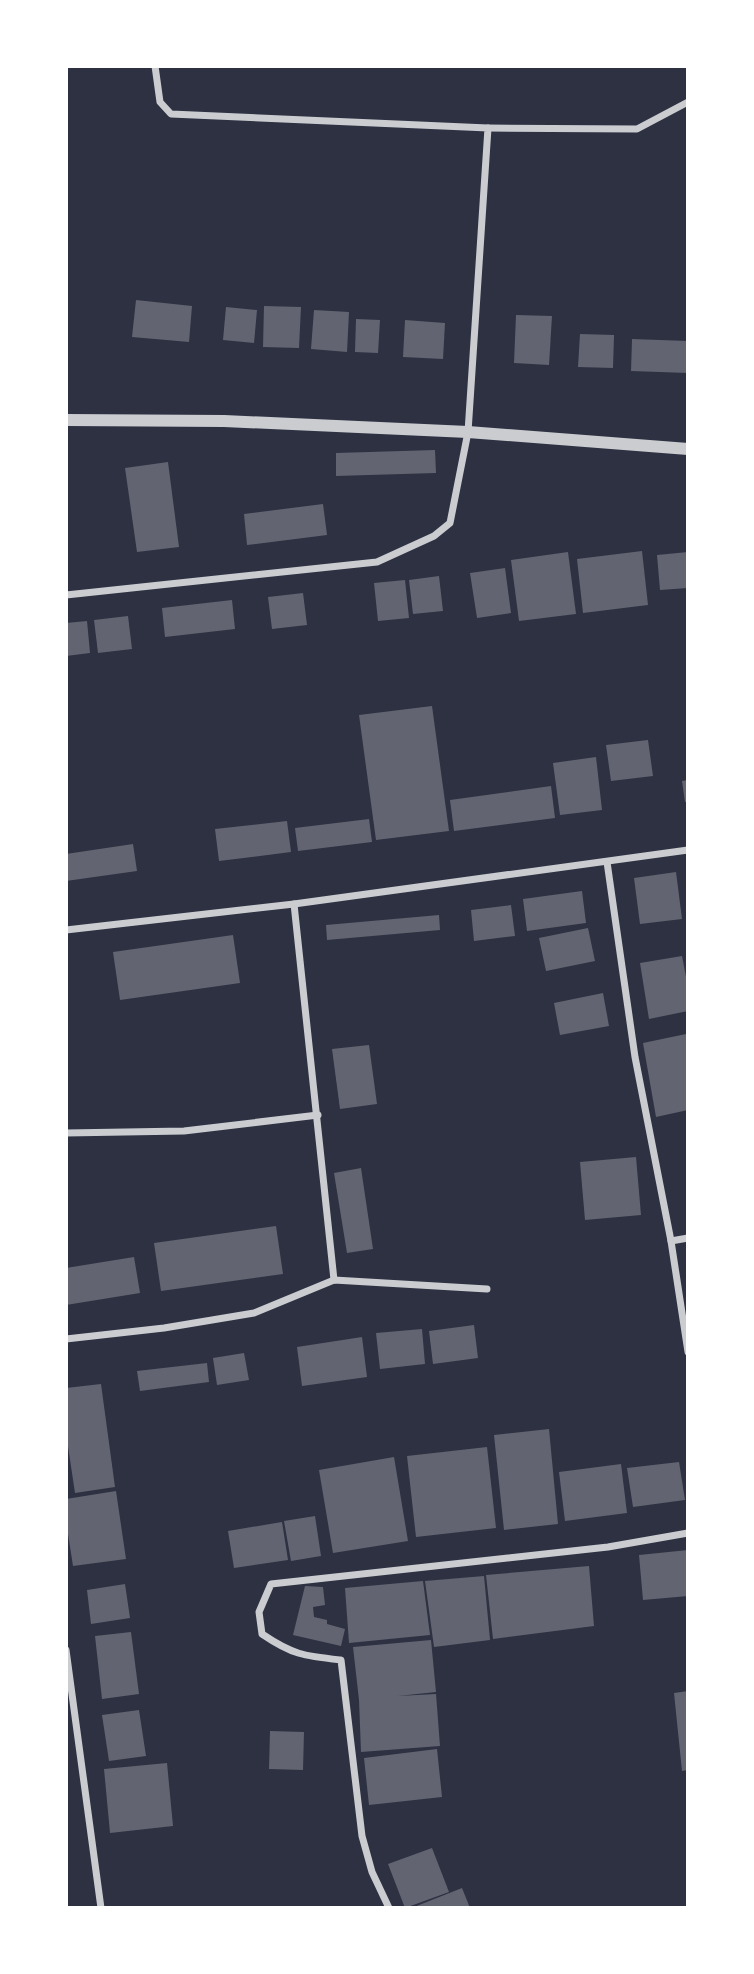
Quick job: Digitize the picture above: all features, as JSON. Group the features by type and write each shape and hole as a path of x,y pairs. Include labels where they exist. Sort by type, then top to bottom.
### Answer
{"street":[{"path":"155,66 160,102 171,114 488,128 637,129 688,102"},
{"path":"66,595 377,562 434,536 450,523 468,432 488,128"},
{"path":"66,420 224,421 468,432 688,449"},
{"path":"66,930 294,904 688,850"},
{"path":"607,862 635,1057 671,1241 688,1352"},
{"path":"294,904 334,1280"},
{"path":"66,1133 184,1131 318,1115"},
{"path":"671,1241 688,1238"},
{"path":"66,1339 164,1328 254,1313 334,1280 487,1289"},
{"path":"389,1908 372,1872 362,1836 341,1660 287,1651 262,1634 259,1612 271,1584 608,1547 688,1533"},
{"path":"66,1650 101,1908"}],"building":[{"path":"136,300 192,306 189,342 132,337"},
{"path":"264,306 301,307 299,348 263,347"},
{"path":"226,307 257,310 254,343 223,340"},
{"path":"314,310 349,312 347,352 311,349"},
{"path":"516,315 552,316 549,365 514,363"},
{"path":"356,319 380,320 378,353 355,352"},
{"path":"405,320 445,323 443,359 403,357"},
{"path":"580,334 614,335 613,368 578,367"},
{"path":"632,339 688,341 688,373 631,371"},
{"path":"435,450 436,473 336,476 336,453"},
{"path":"168,462 179,547 137,552 125,468"},
{"path":"323,504 327,535 247,545 244,514"},
{"path":"642,551 648,605 583,613 577,559"},
{"path":"568,552 576,614 519,621 511,560"},
{"path":"688,552 688,588 660,590 657,555"},
{"path":"505,568 511,613 477,618 470,573"},
{"path":"439,576 443,611 413,614 409,580"},
{"path":"405,580 409,618 378,621 374,583"},
{"path":"303,593 307,625 272,629 268,597"},
{"path":"232,600 235,629 165,637 162,608"},
{"path":"128,616 132,649 98,653 94,620"},
{"path":"87,621 90,653 66,656 66,623"},
{"path":"432,706 449,831 376,840 359,715"},
{"path":"648,740 653,776 611,781 606,745"},
{"path":"596,757 602,810 560,815 553,763"},
{"path":"688,780 688,802 685,802 682,781"},
{"path":"551,786 555,818 454,831 450,800"},
{"path":"369,819 372,842 298,851 295,828"},
{"path":"287,821 291,852 219,861 215,829"},
{"path":"133,844 137,871 66,881 66,854"},
{"path":"676,872 682,919 640,924 634,878"},
{"path":"582,891 586,923 527,931 523,899"},
{"path":"511,905 515,936 474,941 471,910"},
{"path":"439,915 440,930 327,940 326,925"},
{"path":"588,928 595,961 546,971 539,938"},
{"path":"233,935 240,983 120,1000 113,952"},
{"path":"682,956 688,987 688,1011 649,1019 640,963"},
{"path":"603,993 609,1026 560,1035 554,1003"},
{"path":"686,1034 688,1110 656,1117 643,1043"},
{"path":"369,1045 377,1104 340,1109 332,1049"},
{"path":"636,1157 641,1215 585,1220 580,1162"},
{"path":"361,1168 373,1249 347,1253 334,1173"},
{"path":"276,1226 283,1274 161,1291 154,1243"},
{"path":"134,1257 140,1293 66,1305 66,1268"},
{"path":"474,1325 478,1358 433,1364 429,1331"},
{"path":"422,1329 425,1364 380,1369 376,1333"},
{"path":"362,1337 367,1377 302,1386 297,1347"},
{"path":"244,1353 249,1380 217,1385 213,1358"},
{"path":"207,1363 209,1382 140,1391 137,1371"},
{"path":"101,1384 115,1487 75,1493 66,1433 66,1388"},
{"path":"549,1429 558,1524 504,1530 494,1435"},
{"path":"487,1447 496,1528 416,1537 407,1456"},
{"path":"394,1457 408,1541 333,1553 319,1470"},
{"path":"679,1462 685,1500 633,1507 627,1468"},
{"path":"621,1464 627,1513 565,1521 559,1472"},
{"path":"116,1491 126,1559 73,1566 66,1521 66,1499"},
{"path":"315,1516 321,1556 291,1561 284,1521"},
{"path":"282,1522 288,1560 234,1568 228,1531"},
{"path":"688,1550 688,1596 643,1600 639,1555"},
{"path":"589,1566 594,1626 493,1639 486,1575"},
{"path":"484,1576 490,1640 434,1647 425,1581"},
{"path":"423,1581 430,1635 349,1643 345,1588"},
{"path":"125,1584 130,1618 91,1624 87,1590"},
{"path":"305,1586 323,1587 325,1605 313,1607 314,1617 345,1629 341,1646 293,1635"},
{"path":"131,1632 139,1694 102,1699 95,1636"},
{"path":"431,1640 436,1692 398,1696 436,1694 440,1746 361,1752 353,1647"},
{"path":"688,1691 688,1770 682,1771 674,1693"},
{"path":"139,1710 146,1756 109,1761 102,1715"},
{"path":"270,1731 304,1732 303,1770 269,1769"},
{"path":"437,1749 442,1797 369,1805 364,1758"},
{"path":"167,1763 173,1826 110,1833 104,1769"},
{"path":"432,1848 449,1892 405,1908 388,1864"},
{"path":"462,1888 470,1908 414,1908 414,1907"}]}
